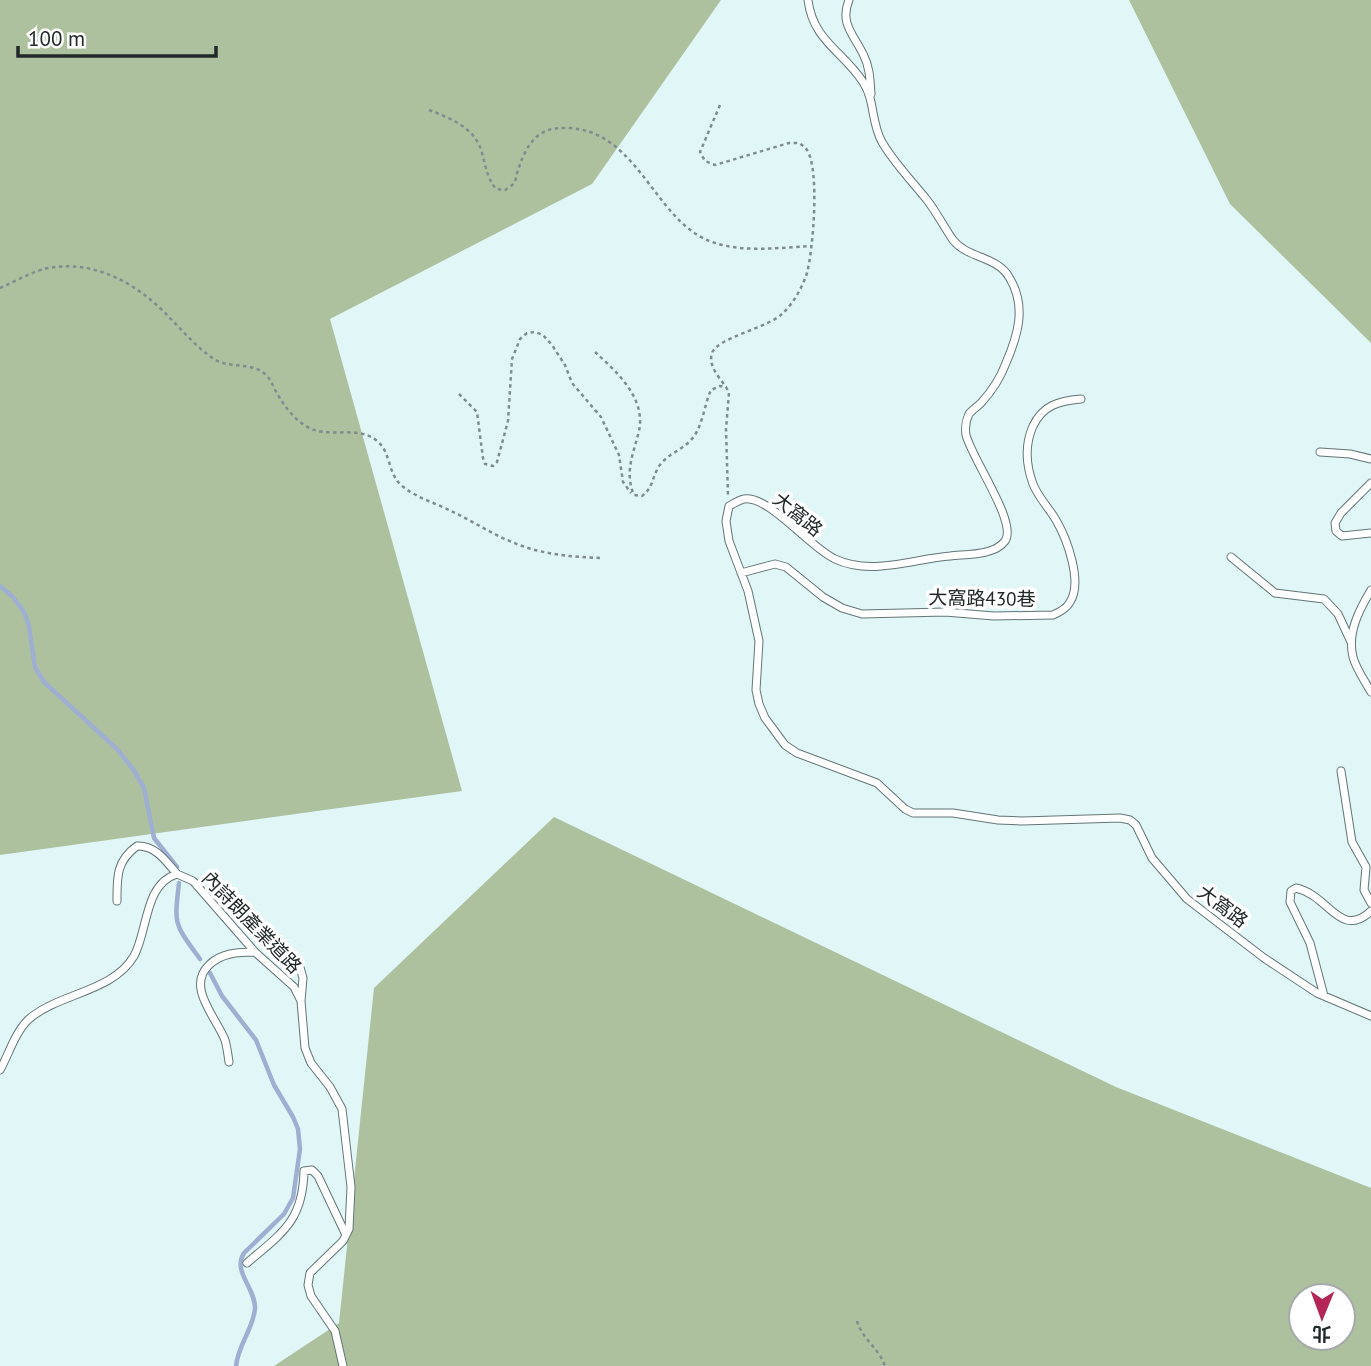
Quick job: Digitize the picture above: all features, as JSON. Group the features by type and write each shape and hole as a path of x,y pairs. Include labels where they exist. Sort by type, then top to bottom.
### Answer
{"lane":[{"name":"大窩路","path":"808,0 810,16 821,35 863,81 871,98 874,123 881,140 898,165 925,198 954,242 963,250 991,261 1002,269 1009,277 1018,298 1020,318 1011,351 993,389 969,414 965,425 973,454 1004,511 1009,528 1005,541 993,550 934,557 897,565 858,565 836,560 818,550 758,501 744,499 729,506 726,521 729,541 748,591 759,641 756,690 765,718 785,745 797,753 877,783 913,813 953,813 1022,821 1119,818 1130,820 1141,832 1152,858 1187,899 1264,958 1324,996 1371,1016"},
{"path":"849,0 845,18 847,28 869,70 871,98"},
{"name":"大窩路430巷","path":"741,573 775,564 786,567 823,597 842,608 862,614 944,612 995,616 1053,615 1062,611 1070,604 1075,579 1067,541 1033,485 1027,461 1030,434 1045,408 1062,400 1081,399"},
{"path":"1320,452 1371,459"},
{"path":"1371,483 1341,513 1335,523 1336,531 1342,536 1371,533"},
{"path":"1231,556 1275,593 1324,599 1338,614 1351,642 1353,659 1371,692"},
{"path":"1351,642 1357,615 1371,590"},
{"path":"1341,771 1352,842 1366,867 1364,890 1371,903"},
{"path":"117,901 120,864 137,846 146,846 158,852 175,875"},
{"name":"內詩朗產業道路","path":"0,1070 12,1043 28,1020 64,998 96,986 118,972 133,958 159,886 175,875 185,876 193,881 255,952 288,980 301,1002 305,1048 311,1063 330,1087 342,1110 351,1187 351,1213 346,1235"},
{"path":"1324,996 1310,943 1290,902 1291,891 1296,888 1306,890 1340,918 1350,922 1357,922 1371,911"},
{"path":"241,904 266,939 299,964 303,978 301,1002"},
{"path":"229,1062 224,1038 202,996 202,972 214,960 237,952 255,952"},
{"path":"247,1263 288,1226 302,1202 304,1171 312,1170 318,1176 346,1235 310,1273 307,1285 311,1296 335,1331 343,1366"}],"path":[{"path":"720,105 700,152 705,162 715,165 789,143 799,143 807,150 813,175 815,204 806,274 795,299 770,323 718,345 712,353 712,364 729,393 726,429 729,506"},
{"path":"429,110 453,120 470,132 481,149 489,181 496,189 505,190 514,183 528,146 541,134 555,128 578,128 598,135 621,151 650,182 674,215 695,234 734,247 811,246"},
{"path":"0,288 42,270 72,265 90,267 110,274 159,307 179,330 214,359 226,364 257,368 269,377 278,396 295,419 309,429 325,433 367,435 377,440 385,450 391,470 399,482 419,497 514,543 578,558 600,558"},
{"path":"459,394 478,412 483,458 485,464 493,466 498,462 508,421 512,359 520,340 527,333 543,335 565,365 579,393 601,417 619,455 622,482 634,495 642,496 649,491 658,468 668,456 692,439 711,390 720,386 726,387"},
{"path":"595,352 622,376 638,410 640,423 632,448 629,473 634,495"},
{"path":"857,1321 861,1333 880,1355 885,1366"}],"green space":[{"path":"0,0 721,0 592,184 330,319 462,791 0,855"},
{"path":"1129,0 1371,0 1371,343 1230,204"},
{"path":"554,817 1116,1087 1371,1188 1371,1366 274,1366 339,1323 374,988"}],"waterway":[{"path":"0,586 24,612 29,626 35,667 44,682 117,749 133,769 144,788 154,838 177,867"},
{"path":"179,883 178,924 200,959"},
{"path":"210,973 222,996 256,1040 274,1085 298,1129 300,1149 293,1198 284,1214 244,1253 241,1260 242,1274 252,1294 255,1309 236,1366"}]}
